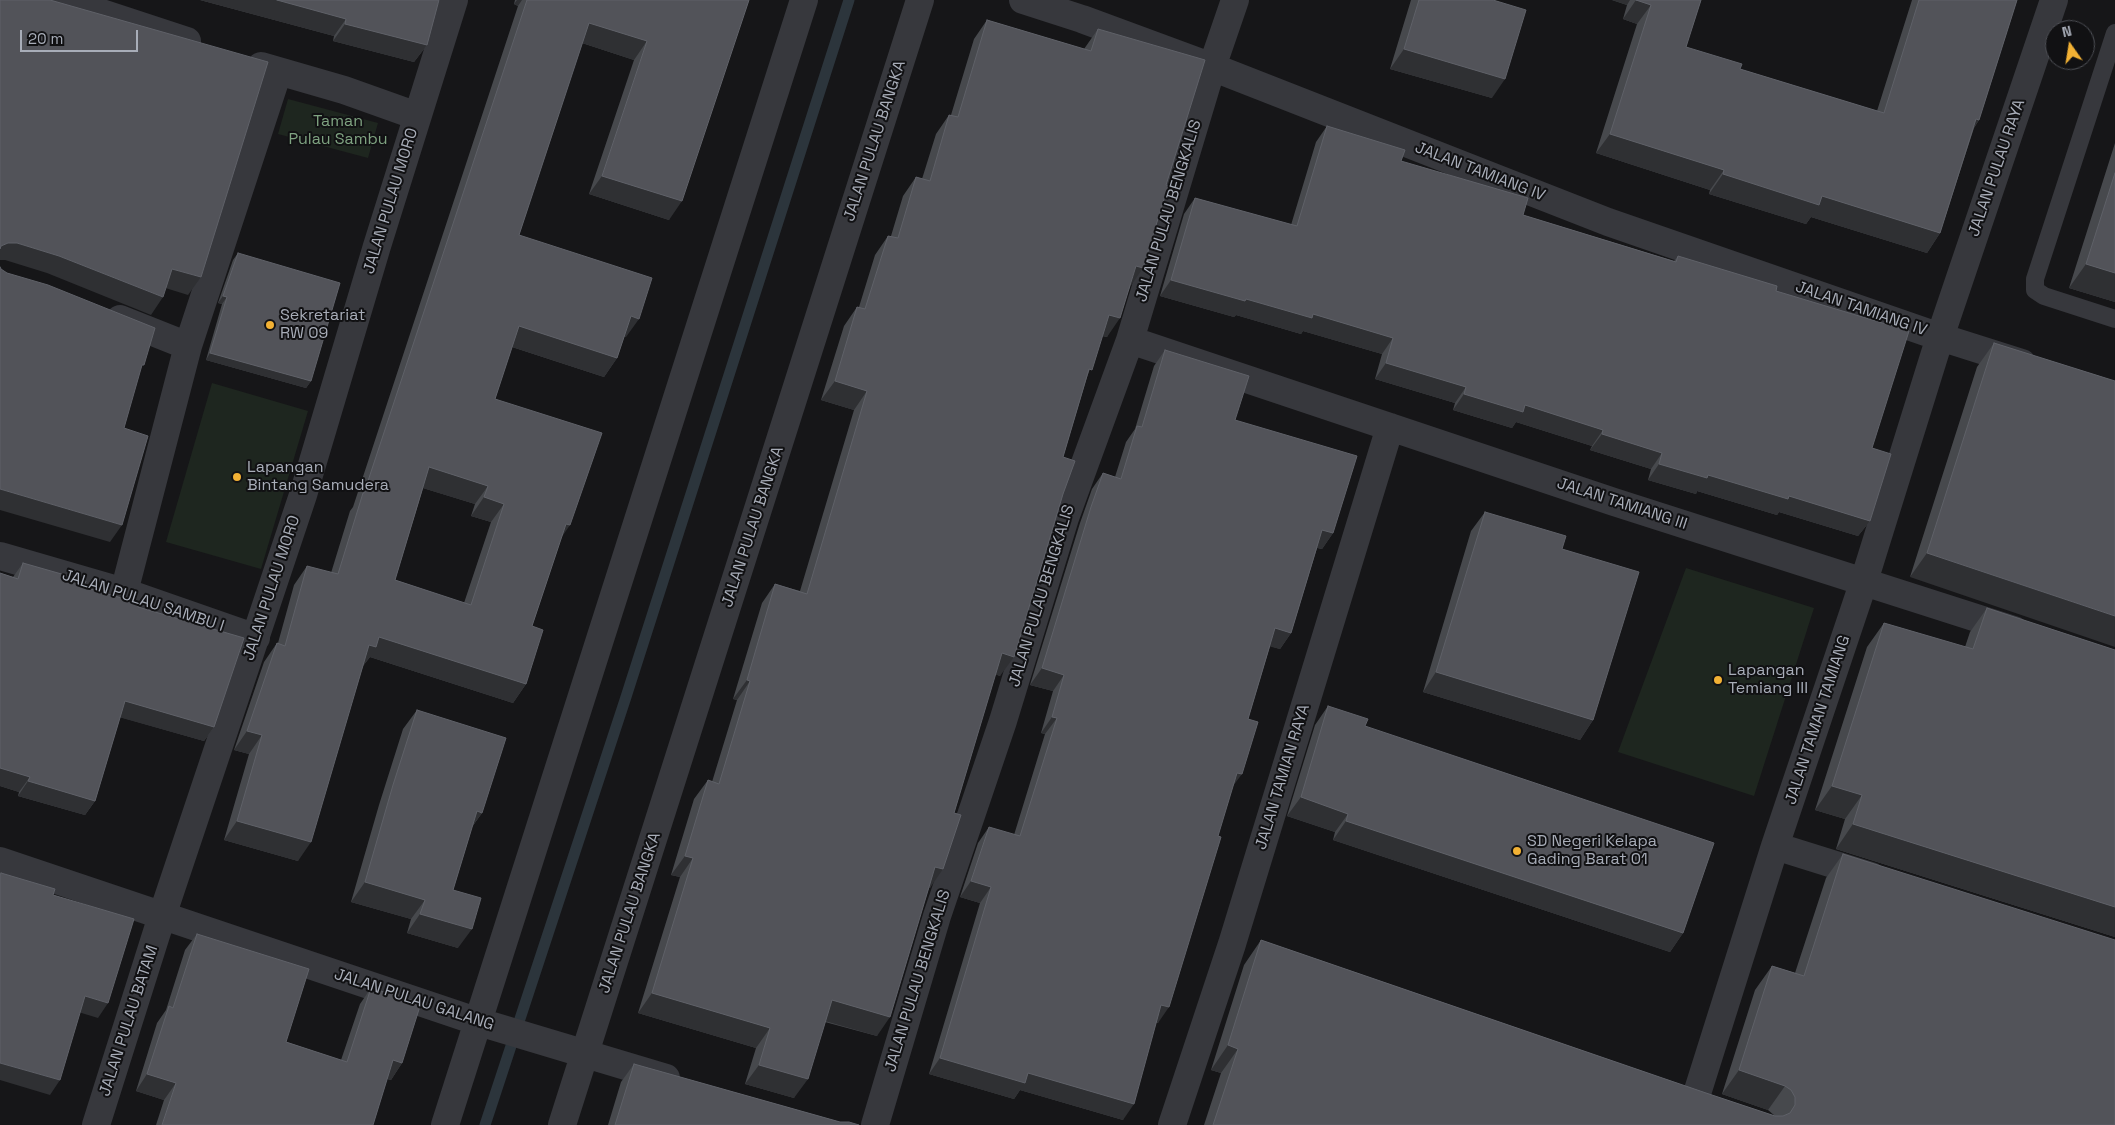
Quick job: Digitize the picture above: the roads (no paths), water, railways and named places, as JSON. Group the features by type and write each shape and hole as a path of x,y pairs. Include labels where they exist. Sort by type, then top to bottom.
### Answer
{"street":[{"path":"62,0 214,50"},
{"name":"JALAN PULAU MORO","path":"162,916 303,495 417,116 454,0"},
{"path":"445,1125 488,1025 804,0"},
{"name":"JALAN PULAU BANGKA","path":"562,1125 920,0"},
{"name":"JALAN TAMIANG IV","path":"1023,0 1082,19 1212,67 1608,222 1940,337 2044,370"},
{"name":"JALAN PULAU BENGKALIS","path":"875,1125 936,916 1002,721 1065,518 1130,340 1212,67 1235,0"},
{"name":"JALAN PULAU RAYA","path":"1940,337 2054,0"},
{"path":"242,59 278,72 344,90 417,116"},
{"path":"124,592 188,346 278,72"},
{"path":"96,310 188,346"},
{"name":"JALAN TAMAN TAMIANG","path":"1720,1111 1684,1100 1776,846 1864,581 1940,337"},
{"name":"JALAN TAMIANG III","path":"1130,340 1614,502 2041,638"},
{"name":"JALAN TAMIAN RAYA","path":"1172,1125 1241,948 1390,427"},
{"name":"JALAN PULAU SAMBU I","path":"0,556 124,592 256,638"},
{"path":"1776,846 1892,883"},
{"name":"JALAN PULAU GALANG","path":"0,861 488,1025 585,1055 690,1084"},
{"name":"JALAN PULAU BATAM","path":"96,1125 162,916"}],"lane":[{"path":"2115,36 2035,279 2035,290 2044,296 2115,319"}],"waterway":[{"path":"485,1125 625,700 849,0"}],"place":[{"name":"Sekretariat RW 09","path":"270,325"},
{"name":"Lapangan Bintang Samudera","path":"237,477"},
{"name":"Lapangan Temiang III","path":"1718,680"},
{"name":"SD Negeri Kelapa Gading Barat 01","path":"1517,851"}],"park label":[{"name":"Taman Pulau Sambu","path":"338,131"}]}
